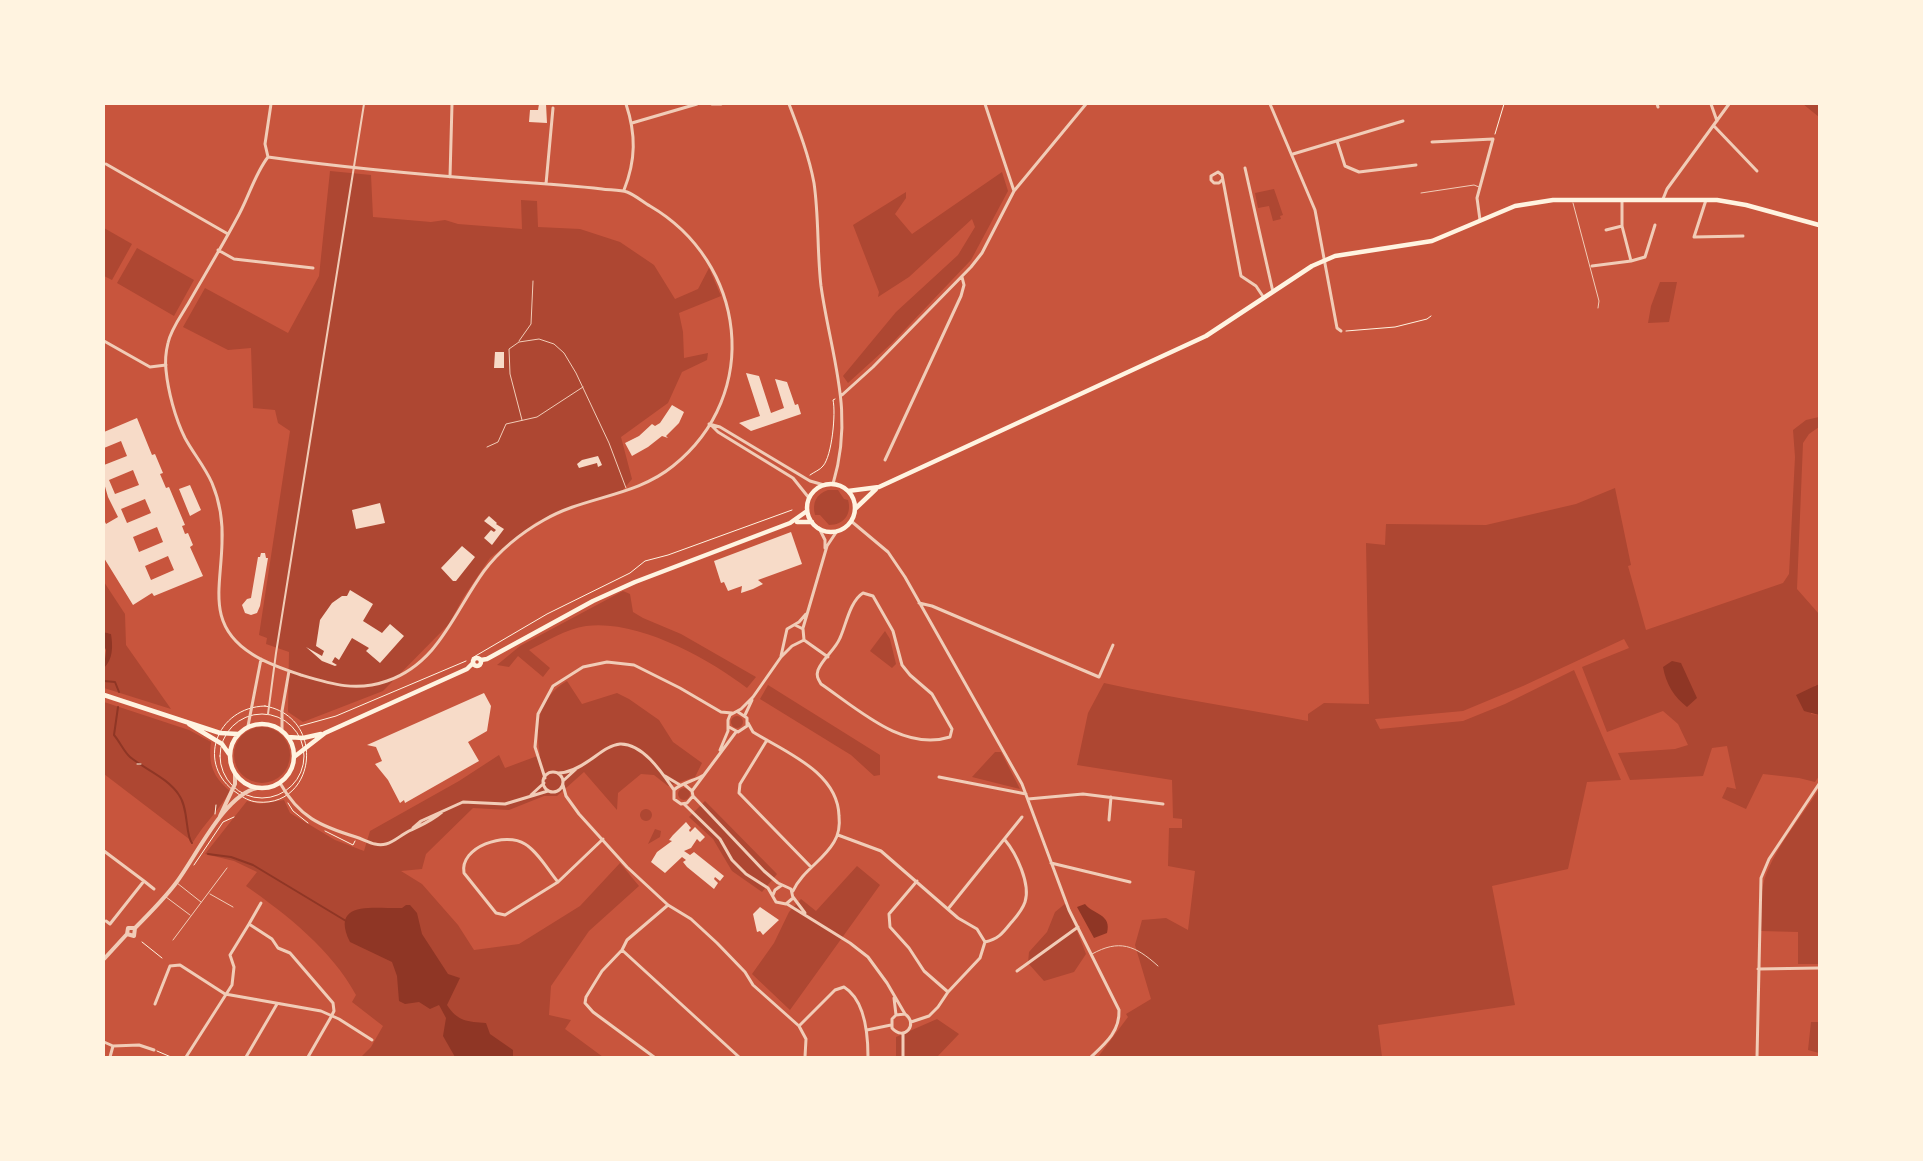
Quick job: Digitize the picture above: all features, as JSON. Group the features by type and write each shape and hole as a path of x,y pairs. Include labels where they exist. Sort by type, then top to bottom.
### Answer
{"main road":[{"path":"854,509 879,487 1206,336 1324,260 1341,254 1432,241 1480,220 1527,204 1573,199 1717,200 1746,205 1819,225"},
{"path":"848,491 853,499 854,509 851,521 837,530 827,531 819,528 812,522 807,510 809,498 815,490 824,485 833,484 848,491 879,487"},
{"path":"790,523 807,510"},
{"path":"294,757 305,746 325,733 467,669 475,658 486,659 593,601 635,582 790,523 812,522"},
{"path":"104,695 220,733 227,735 238,734"},
{"path":"188,723 194,729 222,744 229,754 235,774 244,783 256,788 268,788 280,783 291,769 294,757 288,737 282,730 268,724 248,726 233,740 229,754"},
{"path":"288,737 303,738 325,733"}],"street":[{"path":"268,157 354,169 624,190 664,214 694,240 717,275 724,292 732,330 731,360 725,390 710,424 689,452 675,465 648,483 627,492 569,508 544,520 511,543 486,568 440,640 418,664 406,672 376,684 350,687 325,683 274,666 237,642 229,633 220,613 217,595 222,537 219,505 212,484 184,436 166,365 168,343 172,331 228,234 268,157 265,144 272,104"},
{"path":"268,714 274,666 364,104"},
{"path":"450,177 452,104"},
{"path":"624,190 633,160 632,123 626,104"},
{"path":"632,123 697,104"},
{"path":"712,104 721,104"},
{"path":"789,104 809,159 814,185 822,286 842,395 843,420 833,484"},
{"path":"985,104 1014,191"},
{"path":"842,395 873,367 962,277 982,253 1014,191 1086,104"},
{"path":"1270,104 1315,210 1337,328 1341,331"},
{"path":"1711,104 1717,121"},
{"path":"1662,199 1667,189 1729,104"},
{"path":"546,184 553,108"},
{"path":"1292,154 1403,122"},
{"path":"1714,126 1757,171"},
{"path":"1432,142 1493,139 1477,198 1480,220"},
{"path":"1337,141 1345,166 1359,172 1416,166"},
{"path":"106,164 228,234"},
{"path":"1245,168 1273,292"},
{"path":"1222,180 1241,276 1256,286 1264,298"},
{"path":"1622,199 1622,226 1631,261"},
{"path":"1706,200 1694,236 1743,236"},
{"path":"1592,266 1645,258 1655,225"},
{"path":"1606,230 1622,226"},
{"path":"218,250 234,259 313,268"},
{"path":"885,460 961,296 964,285 962,277"},
{"path":"104,341 150,367 166,365"},
{"path":"710,424 720,427 806,479 824,485"},
{"path":"710,424 718,432 793,478 809,498"},
{"path":"851,521 888,552 988,720 1028,799 1050,863 1078,927 1115,998 1120,1020 1115,1032 1091,1057"},
{"path":"819,528 825,540 825,553"},
{"path":"828,657 804,640 803,629 825,553 830,540 837,530"},
{"path":"868,593 873,596 893,631 902,664 910,675 932,694 952,733 950,737 930,741 897,734 878,722 821,684 817,672 828,657 836,648 858,596 868,593"},
{"path":"918,603 932,606 1100,677 1113,645"},
{"path":"781,657 787,629 796,625 808,612"},
{"path":"796,625 803,629"},
{"path":"786,640 794,645"},
{"path":"738,712 753,697 781,657 794,645 804,640"},
{"path":"248,726 254,707 261,659"},
{"path":"548,791 544,783 543,767 536,754 536,720 543,701 550,690 560,681 591,665 614,662 641,668 721,712 728,720"},
{"path":"282,730 282,711 289,671"},
{"path":"753,697 745,715 753,732"},
{"path":"721,712 738,712 745,715"},
{"path":"720,750 728,726 728,720 732,713"},
{"path":"743,730 748,723"},
{"path":"728,726 736,732"},
{"path":"692,790 720,750 736,732 743,730 753,732 812,768 827,783 836,799 839,810 838,835 827,851 797,882 792,892"},
{"path":"767,740 740,784 739,793 810,867"},
{"path":"556,792 576,769 607,748 626,745 644,754 664,775 674,790 674,799 684,804 720,839 732,860 746,874 768,888 776,902 786,904 805,914 868,957 911,1022 910,1028 903,1034 903,1057"},
{"path":"543,767 551,772 558,773 576,769"},
{"path":"544,778 551,772"},
{"path":"558,773 566,796 579,814 627,867 668,905 690,919 717,943 745,972 753,985 799,1026 806,1039 805,1057"},
{"path":"104,959 127,934 134,936 134,928 177,883 212,829 233,789 235,774"},
{"path":"664,775 680,785"},
{"path":"674,790 680,785 704,775"},
{"path":"939,776 1026,795"},
{"path":"280,783 286,795 298,810 309,818 333,830 371,844 385,845 463,802 505,804 548,791 566,796"},
{"path":"529,797 544,783"},
{"path":"686,784 692,790 693,796 764,871 782,885 788,886 797,882"},
{"path":"1757,1057 1761,878 1769,859 1819,784"},
{"path":"212,829 241,795 256,788"},
{"path":"1028,799 1075,794 1163,804"},
{"path":"684,804 690,802 693,796"},
{"path":"1109,820 1111,797"},
{"path":"948,909 1022,817"},
{"path":"838,835 881,851 948,909 977,929 985,942 980,958 948,992 929,1016 911,1022"},
{"path":"558,882 528,846 515,840 489,841 481,845 464,862 464,873 479,893 500,915 511,913 558,882 603,839"},
{"path":"985,942 998,938 1020,912 1025,901 1025,885 1013,849 1004,840"},
{"path":"104,851 154,889"},
{"path":"1050,863 1130,882"},
{"path":"917,881 889,914 888,921 924,971 948,992"},
{"path":"106,921 110,924 144,882"},
{"path":"773,896 775,890 782,885"},
{"path":"788,886 805,914"},
{"path":"786,904 793,897"},
{"path":"186,1057 232,985 234,967 230,955 261,903"},
{"path":"654,1057 593,1012 586,1003 586,997 602,971 622,950 632,935 668,905"},
{"path":"249,924 272,940 278,948 290,953 333,1003 334,1010 308,1057"},
{"path":"1017,971 1078,927"},
{"path":"622,950 739,1057"},
{"path":"155,1004 170,966 180,965 225,994 321,1011 372,1040"},
{"path":"1758,969 1819,968"},
{"path":"799,1026 835,990 844,987 855,1000 867,1030 868,1057"},
{"path":"891,1025 896,1015 894,995"},
{"path":"246,1057 277,1003"},
{"path":"896,1015 905,1014"},
{"path":"867,1030 891,1025"},
{"path":"891,1025 894,1031 903,1034"},
{"path":"104,1042 113,1046 139,1045 154,1050"},
{"path":"110,1057 113,1046"}],"lane":[{"path":"1421,193 1474,185 1480,187"},
{"path":"1573,199 1599,301 1598,308"},
{"path":"519,342 531,324 533,281"},
{"path":"522,420 510,374 509,352 510,347 519,342 538,339 554,344 572,365 610,443 627,492"},
{"path":"487,447 498,442 506,424 537,416 583,387"},
{"path":"173,940 227,868"},
{"path":"177,883 201,902"},
{"path":"209,893 233,907"},
{"path":"165,896 191,916"},
{"path":"1092,954 1108,946 1124,946 1142,953 1158,966"}],"path":[{"path":"1493,139 1504,104"},
{"path":"1341,331 1395,326 1427,319 1430,316"},
{"path":"806,479 825,464 833,429 833,400 842,395"},
{"path":"300,726 331,718 463,663 547,614 630,572 645,561 668,555 792,510"},
{"path":"254,707 269,707 282,711 300,726 305,746 304,773 298,785 286,795 274,800 260,802 247,800 233,789 217,772 214,758 216,741 232,719 254,707"},
{"path":"233,789 226,780 222,770 220,757 222,744 227,735 240,721 252,714 268,714"},
{"path":"241,795 260,799"},
{"path":"211,820 215,814 216,805"},
{"path":"191,871 223,822 234,817"},
{"path":"142,942 162,958"},
{"path":"154,1050 172,1057"}],"shaded area":[{"path":"1803,104 1819,104 1819,117"},
{"path":"330,171 371,175 373,217 431,222 445,220 458,224 522,229 521,200 537,201 538,227 580,229 620,242 654,265 675,299 698,289 709,268 721,296 679,313 683,332 684,358 708,353 707,360 682,372 668,403 621,437 632,479 623,490 536,522 490,558 463,598 449,624 383,691 303,722 288,712 289,652 266,644 267,638 259,635 290,431 278,423 275,410 253,408 251,348 228,350 183,327 205,288 288,333 319,276"},
{"path":"1002,172 1008,191 971,260 892,343 848,383 843,376 896,312 958,255 975,227 972,219 909,277 878,297 879,292 853,225 906,192 906,198 895,214 912,234"},
{"path":"1274,189 1283,215 1280,216 1281,219 1273,221 1269,206 1258,208 1255,193"},
{"path":"104,228 132,244 112,280 104,276"},
{"path":"137,248 194,280 174,316 117,283"},
{"path":"1660,282 1677,282 1669,322 1648,323 1651,306"},
{"path":"1819,417 1819,427 1809,434 1803,443 1797,589 1819,614 1819,684 1814,686 1811,714 1819,715 1819,776 1815,782 1799,778 1763,774 1746,809 1722,798 1727,787 1736,789 1727,746 1712,748 1703,776 1630,780 1618,753 1675,749 1688,745 1678,724 1663,711 1607,732 1582,667 1629,648 1624,639 1523,686 1463,711 1375,719 1380,729 1463,721 1505,704 1574,670 1621,780 1587,782 1568,869 1492,886 1515,1005 1378,1025 1382,1057 1098,1057 1128,1017 1126,1014 1151,999 1135,945 1142,920 1166,918 1188,930 1195,871 1168,866 1169,828 1182,828 1182,819 1173,818 1172,780 1077,765 1088,713 1104,683 1308,721 1308,714 1324,703 1369,704 1366,543 1385,545 1386,524 1486,525 1576,504 1615,488 1631,565 1628,566 1646,630 1783,583 1789,574 1795,457 1793,430 1806,420"},
{"path":"828,490 838,490 844,499 848,500 849,505 848,514 843,521 829,525 820,515 815,515 814,511 816,499 820,494"},
{"path":"104,582 125,614 126,645 171,709 104,688 104,668 111,634 104,632"},
{"path":"623,591 630,594 633,612 681,634 756,677 747,688 713,665 671,643 649,635 606,625 586,626 571,630 529,650 550,668 543,677 518,656 509,667 497,665 520,646"},
{"path":"885,631 890,639 896,664 892,668 870,651"},
{"path":"104,632 111,634 112,648 111,657 104,668 106,650 104,646"},
{"path":"1672,661 1681,663 1697,698 1687,707 1674,694 1666,679 1663,667"},
{"path":"567,681 582,704 617,693 659,720 673,742 702,763 695,777 668,786 654,775 641,774 618,793 617,810 584,772 557,796 544,796 509,810 473,808 426,854 422,869 401,871 422,884 458,925 474,950 519,944 580,906 620,863 639,886 589,931 551,986 549,1015 571,1020 565,1029 603,1057 361,1057 371,1047 383,1026 352,1002 356,995 346,978 321,948 292,921 246,886 257,872 234,861 205,854 247,801 260,804 284,800 290,813 335,840 364,851 370,831 459,781 499,755 505,768 540,755 538,733 544,704 557,688"},
{"path":"1819,684 1819,715 1804,711 1796,695"},
{"path":"768,685 880,755 880,775 874,776 851,755 760,699"},
{"path":"104,702 189,730 211,742 210,757 213,770 219,781 230,791 193,842 104,774"},
{"path":"735,716 739,716 743,722 739,728 735,728 731,724 731,720"},
{"path":"262,727 273,729 282,735 288,744 290,755 288,766 282,775 273,781 262,783 251,781 242,775 236,766 234,755 236,744 242,735 251,729"},
{"path":"995,752 1001,752 1020,789 972,777"},
{"path":"682,788 686,788 690,794 686,800 682,800 678,796 678,792"},
{"path":"1819,789 1819,964 1798,964 1798,932 1761,931 1762,894 1764,879 1772,861"},
{"path":"705,801 777,874 762,892 732,871 713,839 689,817"},
{"path":"644,809 648,809 652,815 648,821 644,821 640,817 640,813"},
{"path":"655,829 661,831 660,837 648,844"},
{"path":"857,866 880,885 790,1010 752,974 774,943 789,912 801,899 816,911"},
{"path":"1066,903 1086,954 1074,972 1044,981 1028,963 1029,952 1047,932 1055,912"},
{"path":"1085,904 1105,918 1108,927 1107,933 1094,938 1077,907"},
{"path":"410,905 417,913 422,934 448,974 460,978 447,1005 464,1020 486,1023 490,1034 513,1050 513,1057 455,1057 443,1036 446,1018 439,1005 430,1009 419,1002 405,1004 399,1001 397,976 392,962 350,942 345,928 346,919 350,913 358,909 402,908"},
{"path":"937,1019 959,1034 937,1057 896,1057 896,1037"},
{"path":"1811,1022 1819,1022 1819,1053 1808,1050"}],"building":[{"path":"539,104 546,104 547,123 529,122 530,110 538,110"},
{"path":"495,352 504,352 504,368 494,368"},
{"path":"746,373 759,376 771,413 784,408 775,379 787,382 795,405 798,404 801,414 751,431 739,423 760,416"},
{"path":"672,405 684,412 679,423 666,436 668,438 662,436 632,456 625,443 639,436 652,424 655,426 660,423"},
{"path":"137,418 152,455 155,454 163,473 160,474 166,488 169,487 185,525 182,526 185,534 188,533 193,545 190,547 203,576 154,596 152,593 133,605 104,558 104,520 106,524 118,517 108,497 104,483 104,465 127,456 121,441 104,448 104,432","holes":["133,470 139,485 115,494 109,480","145,499 151,513 127,523 121,509","157,527 163,542 139,552 133,537","168,556 174,570 151,580 145,566"]},
{"path":"598,456 602,465 598,467 597,463 579,468 577,464 582,460"},
{"path":"190,485 201,510 190,516 179,489"},
{"path":"380,503 385,523 356,529 352,510"},
{"path":"489,516 504,529 492,545 484,538 491,530 494,532 496,530 484,521"},
{"path":"791,532 802,564 758,580 763,584 741,593 742,586 728,591 724,582 721,583 714,561"},
{"path":"462,546 475,557 456,581 453,581 441,568"},
{"path":"261,553 265,553 266,558 268,558 260,606 257,613 251,615 245,613 242,605 247,599 251,598 258,557 260,557"},
{"path":"350,590 373,604 363,621 382,633 390,624 404,636 380,663 366,651 369,648 352,638 339,660 335,657 332,662 337,665 335,666 322,661 306,647 322,656 324,651 316,646 320,620 332,603 342,596 347,596"},
{"path":"484,693 491,706 487,731 468,742 479,761 405,803 404,800 400,803 388,780 375,764 382,761 376,747 367,745"},
{"path":"686,822 691,828 690,832 695,827 705,837 700,842 697,839 691,848 684,851 690,855 694,852 724,876 720,881 715,877 714,879 718,883 714,889 687,867 683,862 686,860 682,857 665,873 651,862 657,852 672,841 669,840"},
{"path":"760,907 779,920 763,935 760,931 757,932 753,914"}],"waterway":[{"path":"104,681 115,682 119,692"},
{"path":"118,707 114,735 130,757 163,779 179,795 184,807 188,834 192,843"},
{"path":"208,854 231,857 253,865 346,921"}]}
